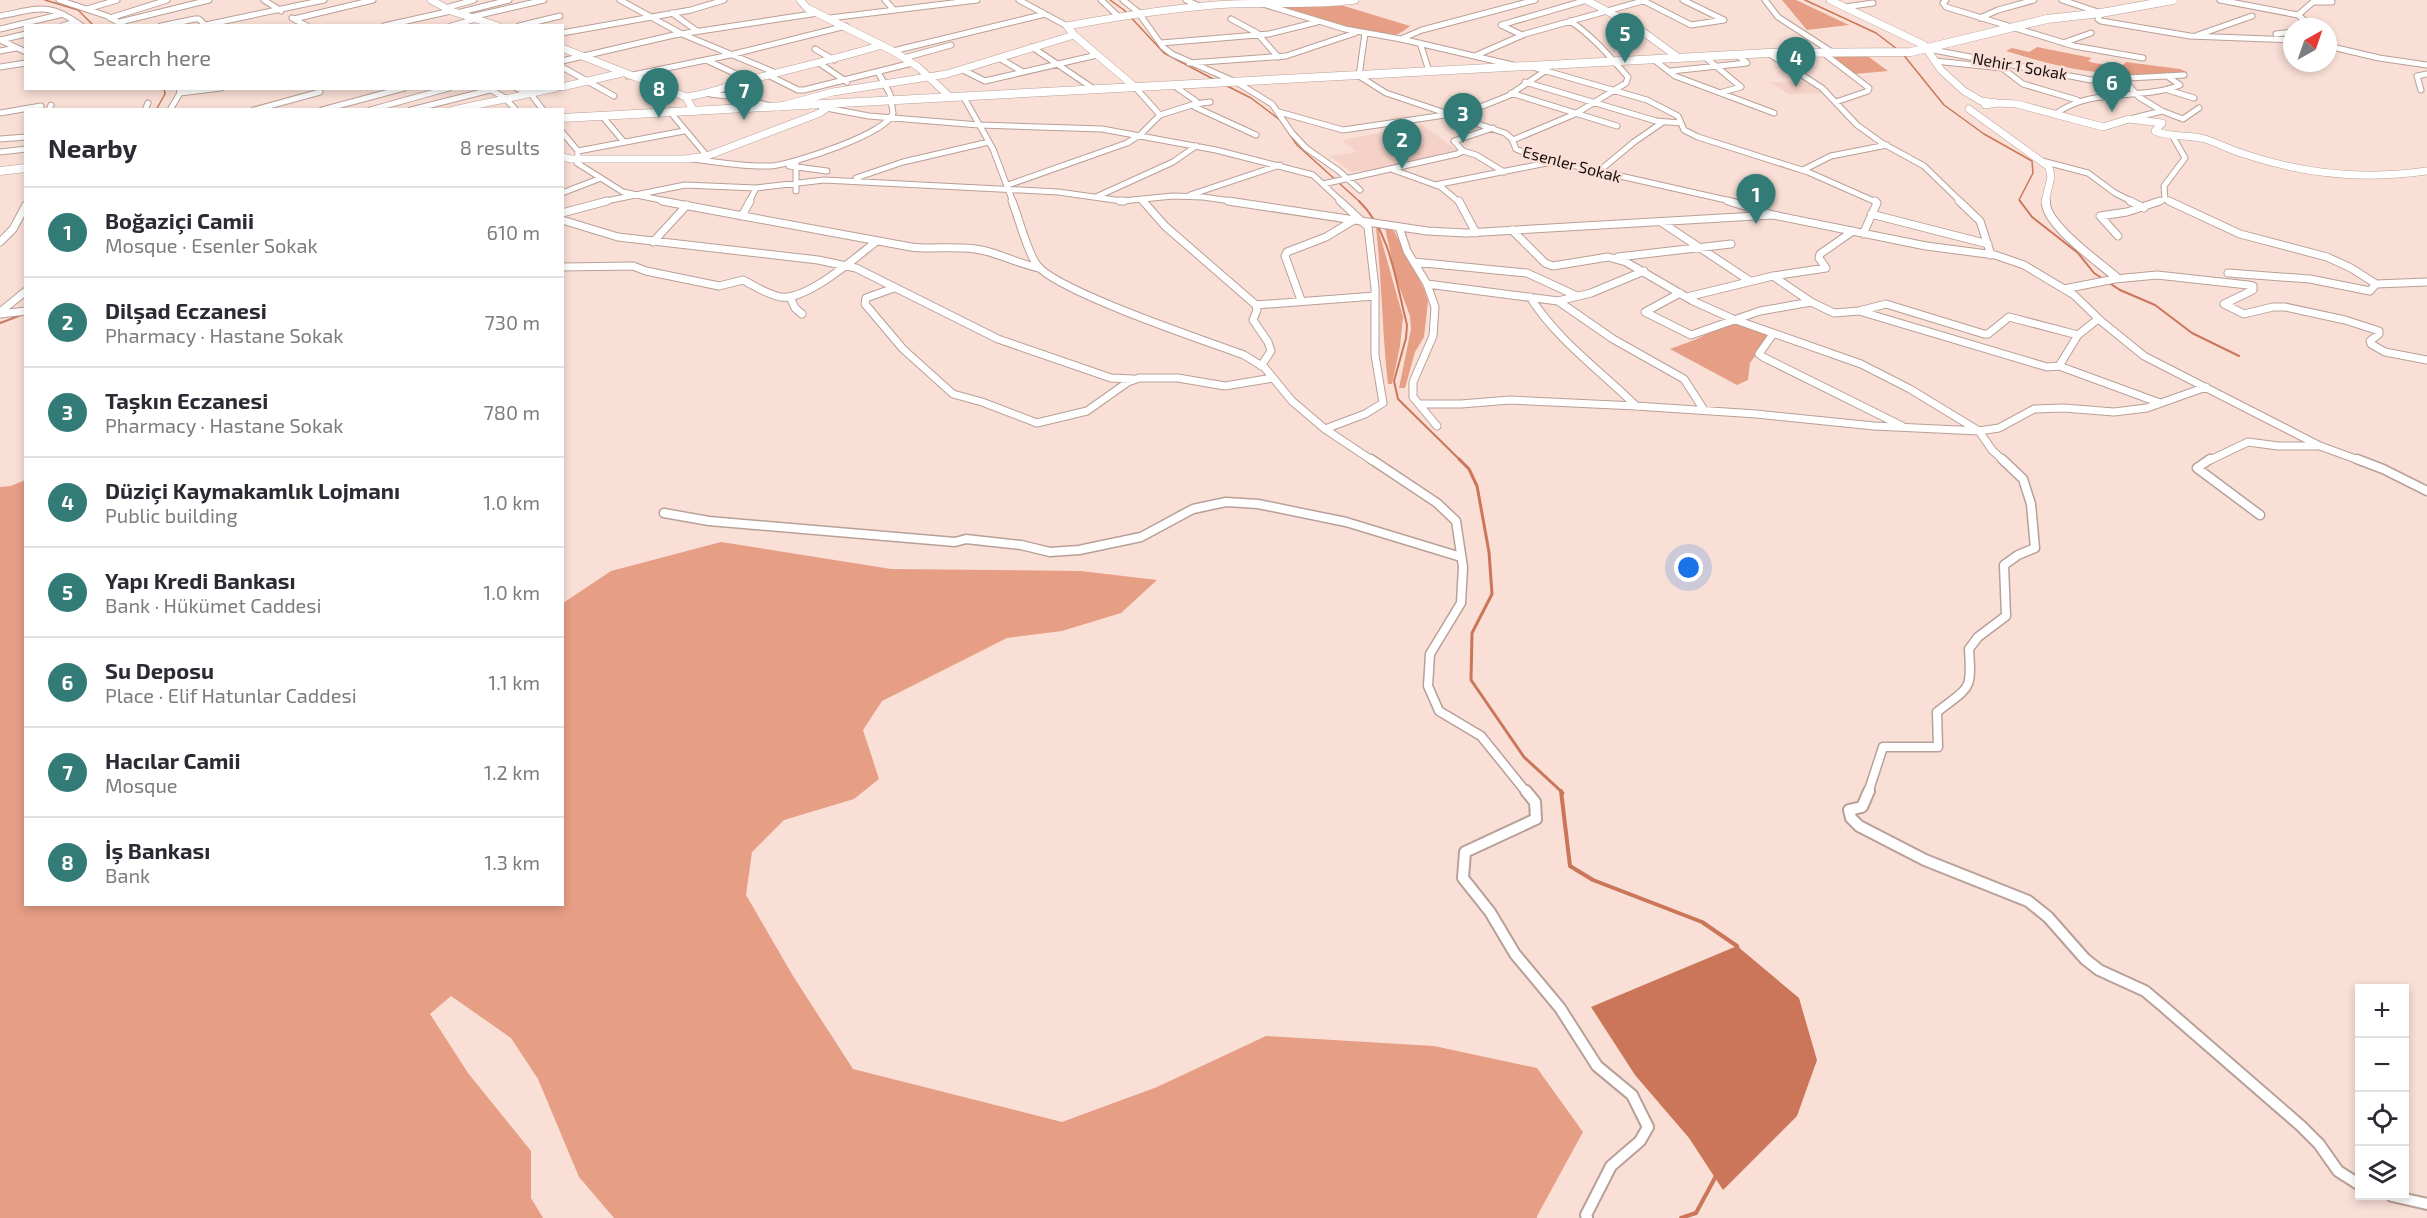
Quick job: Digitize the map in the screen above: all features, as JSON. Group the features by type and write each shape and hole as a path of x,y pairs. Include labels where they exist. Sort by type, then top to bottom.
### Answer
{"main road":[{"path":"564,118 810,105 829,106 963,96 1768,53 1911,52 2047,19 2101,13 2173,0"},
{"path":"0,173 24,170"}],"street":[{"path":"64,0 122,24 209,0"},
{"path":"86,10 117,0"},
{"path":"110,18 167,0"},
{"path":"265,1 276,0"},
{"path":"209,24 324,0"},
{"path":"294,19 373,0"},
{"path":"431,0 451,10 492,24"},
{"path":"451,10 474,0"},
{"path":"392,24 451,10 509,0"},
{"path":"456,24 544,0"},
{"path":"620,0 682,34 776,73"},
{"path":"564,33 672,14 724,0"},
{"path":"800,0 807,8 846,26 912,63 950,97"},
{"path":"885,0 894,10"},
{"path":"929,0 937,5"},
{"path":"830,18 977,0"},
{"path":"1019,0 1067,26 1097,56 1135,87 1160,115"},
{"path":"1101,0 1120,15"},
{"path":"1123,0 1172,54 1235,83 1272,104 1292,133 1306,148 1348,178 1360,190"},
{"path":"1186,0 1199,6"},
{"path":"1250,0 1317,22 1545,71 1659,105 1678,116 1684,130 1726,148 1803,170 1873,199 1876,203 1863,234"},
{"path":"1067,26 1120,15 1199,6 1355,0"},
{"path":"1518,0 1525,3"},
{"path":"1401,39 1422,30 1535,0"},
{"path":"1522,35 1501,24 1586,0 1608,10 1665,45 1679,58"},
{"path":"1476,55 1522,35 1643,0 1691,26 1724,20 1683,0"},
{"path":"1765,0 1779,17 1832,52"},
{"path":"1820,0 1904,39 1919,50 1937,72 2042,161 2052,174 2045,209 2048,215 2115,279"},
{"path":"1830,0 1903,34 1928,49 1941,70 1975,104"},
{"path":"1946,0 1943,3 1946,7 2009,28 2062,43 2143,58"},
{"path":"1980,18 1998,10 2034,0"},
{"path":"2062,0 2101,13 2098,19 2101,21 2166,34 2283,39"},
{"path":"2142,0 2154,4"},
{"path":"2220,0 2298,15 2302,18"},
{"path":"265,1 303,24"},
{"path":"2298,15 2313,2 2332,2"},
{"path":"1845,7 1873,3"},
{"path":"0,16 46,8 64,14 78,24"},
{"path":"564,61 697,31 818,13"},
{"path":"0,29 64,14"},
{"path":"672,14 697,31"},
{"path":"893,51 1045,14"},
{"path":"527,24 560,16"},
{"path":"2194,36 2252,16"},
{"path":"247,17 254,24"},
{"path":"170,24 199,19 203,24"},
{"path":"1231,20 1259,35 1278,57"},
{"path":"1513,140 1575,114 1626,83 1628,77 1595,39 1570,21"},
{"path":"68,24 75,22"},
{"path":"1161,43 1259,35 1317,22"},
{"path":"564,87 730,55 846,26"},
{"path":"1189,63 1296,54 1358,32"},
{"path":"1359,76 1359,55 1366,40 1365,33"},
{"path":"2062,43 2091,33"},
{"path":"24,34 0,40 24,51"},
{"path":"710,94 737,97 775,108 792,101 965,71 1074,34"},
{"path":"2271,37 2283,34"},
{"path":"1420,43 1429,71"},
{"path":"564,49 625,75 686,97 710,94 749,80 834,60 882,45"},
{"path":"904,58 951,45"},
{"path":"0,51 24,46"},
{"path":"1032,47 1094,89"},
{"path":"2337,48 2379,58 2427,65"},
{"path":"815,49 834,60"},
{"name":"Nehir 1 Sokak","path":"1928,49 2091,80 2184,75"},
{"path":"1822,52 1869,88 1868,91 1836,102"},
{"path":"1768,53 1822,88 1857,125 1924,166 1980,221 1991,255"},
{"path":"1671,71 1747,63 1737,55"},
{"path":"965,71 982,81 1097,56"},
{"path":"1705,57 1741,87 1723,92"},
{"path":"999,58 1023,72"},
{"path":"1653,59 1675,76 1774,112"},
{"path":"706,60 749,80"},
{"path":"1935,61 2002,68 2023,84 2077,100 2139,97 2180,85 2167,76"},
{"path":"0,67 24,63"},
{"path":"819,63 847,81 851,91"},
{"path":"768,75 798,90 847,81 912,63"},
{"path":"564,68 614,96"},
{"path":"1455,117 1511,93 1545,71"},
{"path":"878,72 887,86 892,118"},
{"path":"2421,90 2417,76 2427,74"},
{"name":"Esenler Sokak","path":"1359,76 1386,93 1505,133 1513,140 1516,149 1557,162 1696,193 1766,211 1773,215"},
{"path":"2123,79 2139,97 2162,111 2183,119 2199,108"},
{"path":"1525,82 1663,122 1681,123"},
{"path":"1173,85 1196,101 1195,107 1256,135"},
{"path":"261,108 320,90 318,108"},
{"path":"322,108 396,90"},
{"path":"378,108 442,90"},
{"path":"418,108 485,90"},
{"path":"491,90 506,98 514,108"},
{"path":"521,90 531,94 542,108"},
{"path":"462,108 548,90"},
{"path":"2168,90 2194,98"},
{"path":"171,108 180,91"},
{"path":"1511,93 1617,126"},
{"path":"963,96 989,142 1009,187 1036,264 1046,275 1085,294 1244,355 1261,366 1292,401 1324,429 1437,503 1456,521 1461,557 1461,603 1430,654 1428,686 1439,711 1482,736 1535,802 1536,819 1465,852 1463,878 1490,912 1515,954 1560,1008 1597,1066 1632,1095 1648,1127 1640,1141 1611,1166 1586,1215 1587,1218"},
{"path":"686,97 694,112"},
{"path":"2057,113 2077,100"},
{"path":"1009,187 1127,143 1140,135 1160,115 1195,104 1210,102"},
{"path":"146,108 148,103"},
{"path":"395,104 400,108"},
{"path":"1975,104 2017,104 2057,113 2103,128 2162,111"},
{"path":"27,108 41,106"},
{"path":"685,159 707,156 820,113 829,106 892,118 979,125 1063,126 1140,135 1280,165 1313,175 1368,227 1375,296 1375,355 1383,403 1365,414 1324,429"},
{"path":"0,112 24,108"},
{"path":"1279,112 1343,130 1447,114"},
{"path":"671,113 707,156"},
{"path":"602,116 624,142"},
{"path":"564,156 685,159 777,166 796,164 878,128 892,118"},
{"path":"2134,118 2161,122 2156,133 2201,138 2250,156 2304,170 2341,175 2400,176 2427,171"},
{"path":"1598,172 1634,142 1663,122"},
{"path":"1462,151 1454,141 1493,128"},
{"path":"578,155 624,142 684,131"},
{"path":"564,135 578,155 577,163 631,195 932,250 965,248 982,250 1024,266 1039,268"},
{"path":"2165,200 2164,186 2185,158 2172,135"},
{"path":"0,139 24,137"},
{"path":"851,180 903,162 989,142"},
{"path":"1803,170 1831,156 1887,145"},
{"path":"1095,198 1175,163 1196,146"},
{"path":"0,152 24,149"},
{"path":"1323,184 1462,151 1476,155 1504,172"},
{"path":"2042,161 2088,173 2115,193 2144,208"},
{"path":"1435,185 1557,162"},
{"path":"796,164 827,171"},
{"path":"796,164 796,191"},
{"path":"1186,197 1280,165"},
{"path":"1390,169 1435,185 1457,198 1476,232"},
{"path":"564,192 601,178"},
{"path":"564,212 631,195 685,185 756,189 851,180 1009,187 1122,201 1203,197 1428,231 1476,232 1773,215 1863,234 1991,255 2024,265 2074,296 2098,319 2144,356 2320,446 2383,469 2427,491"},
{"path":"742,216 756,189"},
{"path":"1142,200 1150,212 1179,240 1211,266 1236,291 1256,305 1375,296"},
{"path":"2118,236 2100,216 2144,208 2165,200 2240,234 2327,257 2351,268 2376,284 2427,282"},
{"path":"653,242 687,205"},
{"path":"0,242 13,229 24,209"},
{"path":"1871,214 1988,244"},
{"path":"1301,300 1285,256 1287,252 1326,237 1354,220"},
{"path":"564,221 609,235 818,260 856,268 998,339 1112,378 1178,378 1225,386 1273,378"},
{"path":"1660,222 1750,281"},
{"path":"1398,226 1436,307 1433,336 1413,382 1413,397 1437,426"},
{"path":"1512,230 1545,263 1553,266 1731,244"},
{"path":"1811,302 1760,310 1691,335 1645,312 1683,295 1773,276 1826,268 1819,258 1820,254 1853,231"},
{"path":"564,267 633,266 646,271 719,286 743,280 766,293 790,297 845,265 877,241"},
{"path":"1614,258 1644,271 1683,295 1733,319 1861,364 1910,389 1979,431 1992,450 2023,479 2031,504 2035,549 2018,555 2004,565 2006,616 1978,637 1969,649 1971,679 1967,688 1937,712 1938,747 1895,745 1883,747 1872,785 1862,807 1849,810 1851,818 1859,826 1925,861 2028,901 2048,917 2085,959 2099,970 2145,991 2164,1007 2301,1126 2319,1144 2338,1171 2355,1182"},
{"path":"1414,262 1527,273 1577,296"},
{"path":"1427,284 1558,301 1591,293 1644,271"},
{"path":"2228,273 2310,279 2370,291 2376,284"},
{"path":"2064,289 2157,274 2251,285 2253,290 2224,304 2244,314 2267,308 2287,307 2366,325 2379,331 2379,334 2370,341 2376,348 2427,360"},
{"path":"1773,276 1811,302 1834,313 1859,311 1886,304 1984,334 1988,334 2009,317 2078,335"},
{"path":"894,288 866,298 866,304 903,349 953,394 982,402 1037,423 1046,423 1087,411 1133,379"},
{"path":"0,313 24,293"},
{"path":"790,297 795,308 802,314"},
{"path":"1530,297 1538,311 1558,332 1636,406"},
{"path":"1558,301 1613,339 1684,379 1700,400 1704,410"},
{"path":"1256,305 1257,310 1253,320 1268,342 1271,351 1261,366"},
{"path":"0,313 24,311"},
{"path":"1859,311 2047,367 2059,366 2160,403"},
{"path":"2059,366 2078,335 2098,319"},
{"path":"1773,334 1759,354 1905,428"},
{"path":"1419,404 1461,404 1510,400 1636,406 1905,428 1979,431 1999,429 2034,409 2064,408 2114,412 2147,408 2206,387"},
{"path":"2260,515 2197,468 2215,456 2248,442 2278,446 2320,446"},
{"path":"664,513 708,521 955,542 966,539 1021,545 1050,552 1099,547 1141,537 1193,509 1226,502 1258,504 1346,522 1461,557"},
{"path":"2409,1200 2427,1204"}],"shaded area":[{"path":"1782,0 1796,0 1849,25 1807,30"},
{"path":"1344,6 1410,26 1400,33 1385,35 1320,20 1284,7"},
{"path":"2037,47 2092,58 2088,61 2097,63 2123,65 2126,62 2180,69 2187,72 2139,75 2095,72 2052,64 2006,51 2012,48 2029,52"},
{"path":"1866,55 1888,71 1855,74 1829,57"},
{"path":"1770,82 1809,82 1824,93 1788,94"},
{"path":"1422,125 1457,150 1377,169 1351,172 1330,156 1357,152 1342,140"},
{"path":"1376,228 1378,228 1403,317 1392,384 1388,384 1384,345"},
{"path":"1385,228 1394,231 1428,301 1424,337 1415,352 1405,388 1399,388 1411,329 1410,316 1396,278"},
{"path":"1731,321 1768,334 1768,338 1750,363 1748,380 1737,385 1670,349 1697,339"},
{"path":"24,480 24,906 564,906 564,602 611,571 721,542 891,569 1081,571 1157,580 1121,613 1062,631 1007,638 882,701 863,730 879,779 854,799 784,820 752,852 746,895 793,976 853,1069 1062,1122 1157,1087 1266,1036 1434,1046 1537,1068 1583,1132 1537,1218 614,1218 579,1177 538,1079 511,1038 451,996 430,1014 468,1073 531,1151 531,1198 543,1218 0,1218 0,487 11,486"},
{"path":"1737,946 1799,998 1817,1060 1797,1116 1723,1190 1689,1138 1635,1075 1591,1007"}],"waterway":[{"path":"45,0 78,10 92,24"},
{"path":"1110,0 1124,10 1164,53 1215,80"},
{"path":"1805,0 1876,33 1897,49"},
{"path":"1902,53 1944,105 1984,134 2032,161 2033,173 2020,201"},
{"path":"1223,84 1251,98 1280,120 1297,145 1359,201"},
{"path":"157,108 165,94 164,90"},
{"path":"1359,201 1370,214 1385,243 1407,325 1406,338 1394,381 1398,399 1461,461"},
{"path":"2020,201 2032,217 2078,253 2094,273 2120,290 2155,305 2192,333 2239,356"},
{"path":"0,323 24,314"},
{"path":"1461,461 1469,469 1477,486 1489,552 1492,594 1472,633 1471,680 1524,757 1561,791"},
{"path":"1561,791 1570,866 1593,880 1702,922 1737,946 1738,950"},
{"path":"1681,1218 1696,1213 1716,1176"}],"place":[{"name":"Yapı Kredi Bankası","path":"1625,63"},
{"name":"Düziçi Kaymakamlık Lojmanı","path":"1796,87"},
{"name":"Su Deposu","path":"2112,112"},
{"name":"İş Bankası","path":"659,118"},
{"name":"Hacılar Camii","path":"744,120"},
{"name":"Taşkın Eczanesi","path":"1463,143"},
{"name":"Dilşad Eczanesi","path":"1402,169"},
{"name":"Boğaziçi Camii","path":"1756,224"}]}
